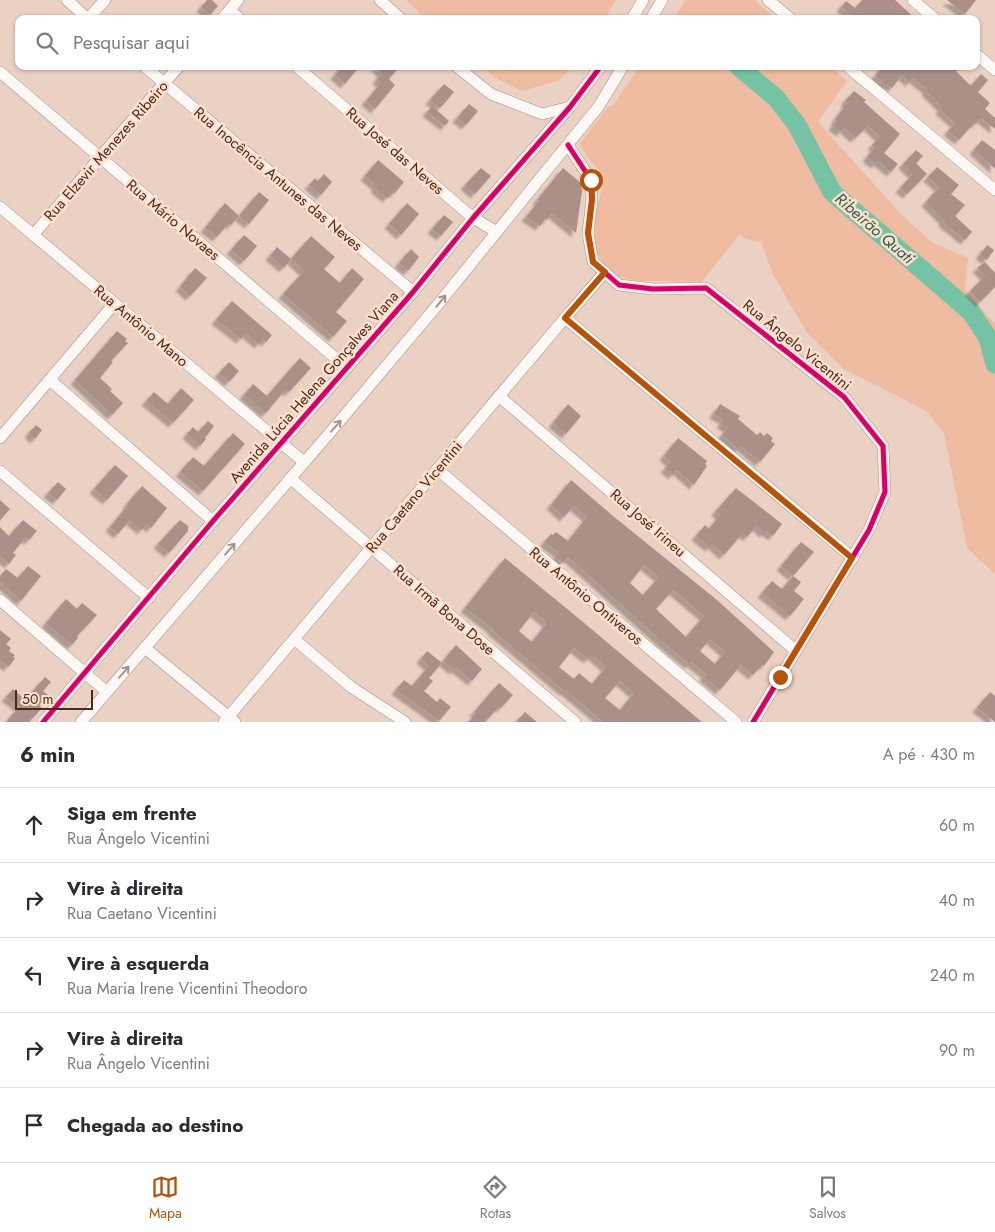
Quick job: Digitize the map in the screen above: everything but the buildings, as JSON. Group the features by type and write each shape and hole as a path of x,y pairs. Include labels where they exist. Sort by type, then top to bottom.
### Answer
{"street":[{"path":"67,0 84,15"},
{"path":"92,15 105,0"},
{"path":"226,14 238,0"},
{"path":"380,0 397,15"},
{"path":"634,15 643,0"},
{"path":"653,15 662,0"},
{"path":"768,0 785,15"},
{"path":"913,0 930,15"},
{"path":"980,57 995,70"},
{"name":"Rua Inocência Antunes das Neves","path":"149,70 413,292"},
{"name":"Rua Elzevir Menezes Ribeiro","path":"33,236 175,70"},
{"name":"Rua José das Neves","path":"301,70 473,218 497,232"},
{"path":"461,70 491,94 542,114 570,107"},
{"name":"Avenida Lúcia Helena Gonçalves Viana","path":"43,722 213,521 413,292 473,218 570,107 598,70"},
{"path":"81,722 346,415 568,145 599,106 621,70"},
{"path":"852,70 995,190"},
{"name":"Rua Mário Novaes","path":"0,72 347,368"},
{"name":"Rua Ângelo Vicentini","path":"568,145 591,180 592,199 588,233 593,262 619,285 653,289 706,288 844,397 883,446 885,492 870,530 753,722"},
{"name":"Rua Antônio Mano","path":"0,207 304,462"},
{"name":"Rua Caetano Vicentini","path":"229,720 371,547 605,272"},
{"path":"0,438 114,304"},
{"path":"565,318 852,558"},
{"path":"50,380 213,521"},
{"name":"Rua José Irineu","path":"499,396 796,651"},
{"name":"Rua Antônio Ontiveros","path":"437,470 736,722"},
{"path":"0,471 149,598"},
{"name":"Rua Irmã Bona Dose","path":"290,478 575,722"},
{"path":"0,600 107,692"},
{"path":"294,639 351,686 405,722"},
{"path":"145,648 229,720"}],"shaded area":[{"path":"406,0 616,0 607,15 422,15"},
{"path":"686,0 755,0 772,15 676,15"},
{"path":"486,70 569,70 557,81 522,91 494,77"},
{"path":"637,70 835,70 847,81 818,122 903,216 933,243 968,258 965,290 995,324 995,574 967,548 944,433 926,411 844,369 807,333 773,275 761,242 745,239 740,234 700,284 682,281 638,281 616,276 602,262 594,248 596,214 604,178 579,145 608,107 614,104"}],"waterway":[{"name":"Ribeirão Quati","path":"743,70 776,98 797,125 832,192 971,312 988,338 995,364"}],"cycle path":[{"path":"43,722 213,521 413,292 473,218 570,107 598,70"},
{"path":"568,145 591,180 592,199 588,233 593,262 619,285 653,289 706,288 844,397 883,446 885,492 869,530 753,722"}],"route":[{"path":"591,180 592,199 588,233 593,262 605,272 565,318 852,558 780,677"}]}
